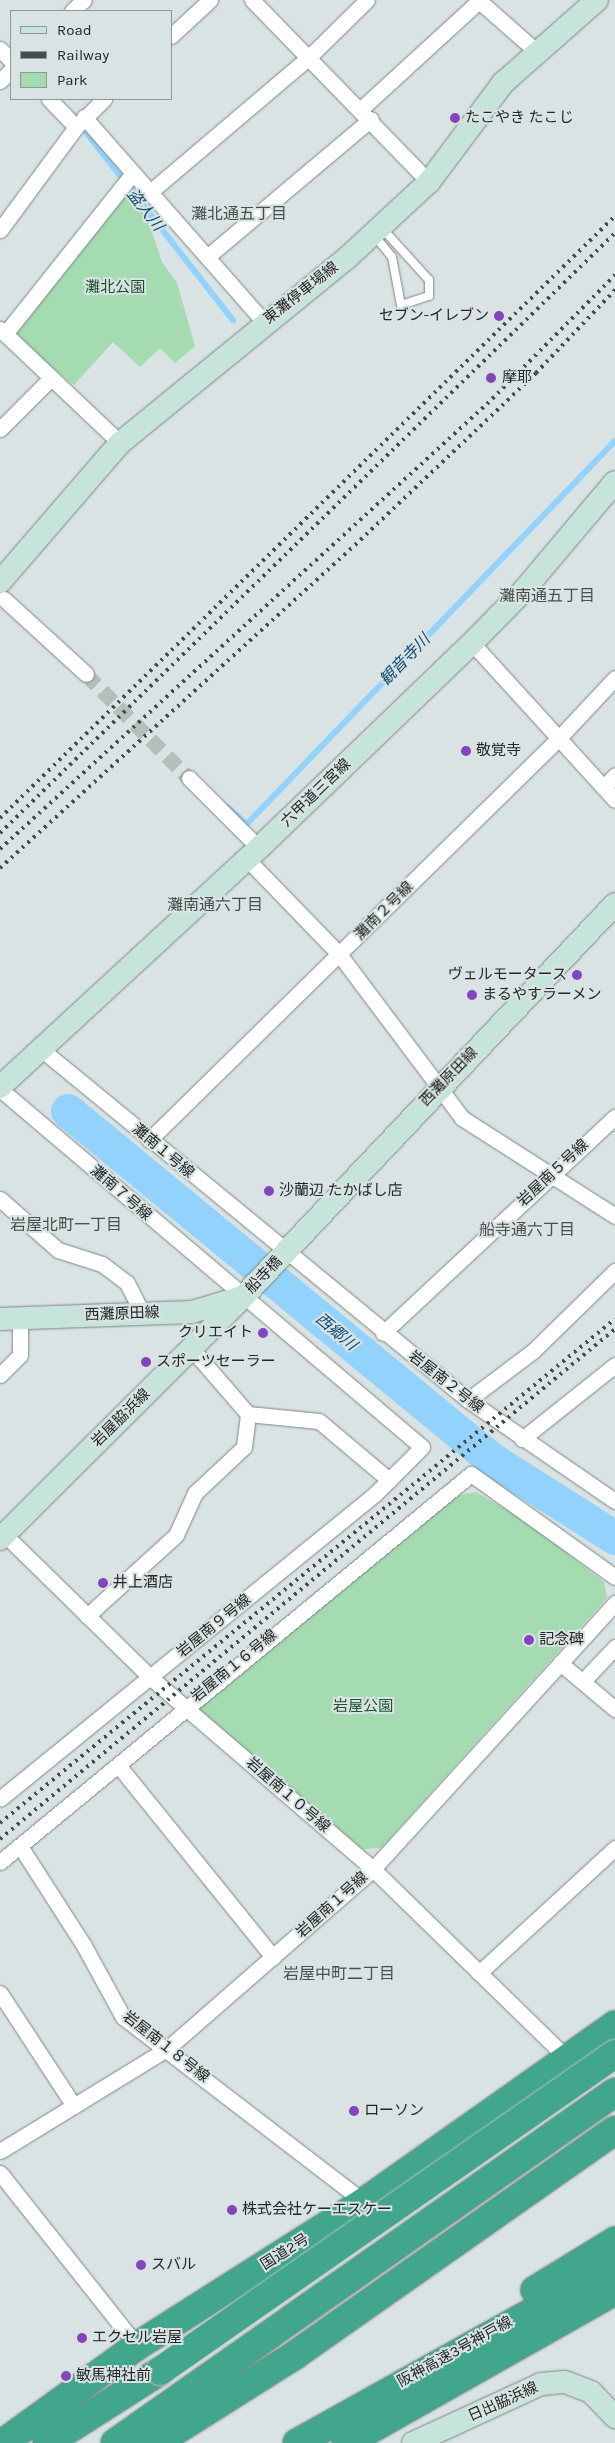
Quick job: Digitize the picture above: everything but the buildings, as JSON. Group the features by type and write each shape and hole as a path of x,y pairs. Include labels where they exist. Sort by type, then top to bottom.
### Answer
{"highway":[{"name":"国道2号","path":"3,2443 137,2346 364,2202 615,2025"},
{"path":"579,2052 615,2083"},
{"name":"国道2号","path":"47,2443 160,2371 615,2054"},
{"path":"115,2443 615,2092"},
{"path":"156,2443 295,2355 615,2130"},
{"path":"395,2385 615,2241"},
{"name":"阪神高速3号神戸線","path":"297,2443 395,2385 615,2266"},
{"name":"阪神高速3号神戸線","path":"346,2443 615,2291"},
{"path":"389,2418 615,2310"}],"street":[{"path":"73,10 84,0"},
{"path":"172,35 210,0"},
{"path":"252,0 366,113 430,182"},
{"path":"150,192 309,57 367,0"},
{"path":"207,257 366,113 479,0 536,52"},
{"name":"東灘停車場線","path":"2,590 120,443 376,230 430,182 503,83 597,0"},
{"path":"0,49 10,60"},
{"path":"0,81 10,71"},
{"path":"49,100 80,122 132,173 264,322"},
{"path":"0,230 80,122 103,100"},
{"path":"120,443 2,332 132,173"},
{"path":"0,429 51,378"},
{"name":"六甲道三宮線","path":"0,1088 253,853 472,643 524,590 615,482"},
{"path":"2,590 86,674"},
{"path":"472,643 615,800"},
{"name":"灘南２号線","path":"149,1140 559,738 615,678"},
{"path":"604,788 615,775"},
{"path":"189,778 339,954 440,1086 462,1118 549,1176 615,1216"},
{"name":"西灘原田線","path":"285,1253 440,1086 615,904"},
{"name":"灘南１号線","path":"41,1049 285,1253"},
{"name":"灘南７号線","path":"0,1088 243,1297 422,1447"},
{"name":"岩屋南５号線","path":"383,1333 549,1176 615,1117"},
{"path":"0,1198 58,1250 102,1264 127,1283 144,1314"},
{"name":"船寺橋","path":"243,1297 285,1253"},
{"name":"岩屋南２号線","path":"285,1253 468,1400 522,1439 615,1501"},
{"path":"468,1400 533,1351 615,1272"},
{"name":"西灘原田線","path":"10,1318 192,1312 243,1297"},
{"name":"岩屋脇浜線","path":"1,1535 243,1297"},
{"path":"0,1375 20,1355 10,1318"},
{"path":"191,1348 248,1414 319,1421 389,1480"},
{"path":"522,1439 615,1365"},
{"path":"87,1616 176,1535 195,1493 244,1446 248,1414"},
{"name":"岩屋南９号線","path":"0,1799 151,1678 389,1480 422,1447"},
{"name":"岩屋南１６号線","path":"0,1862 185,1707 471,1474 615,1577"},
{"name":"岩屋南１０号線","path":"1,1535 151,1678 373,1869 479,1973 579,2052"},
{"name":"岩屋南１号線","path":"0,2151 168,2048 373,1869 615,1602"},
{"path":"583,1681 615,1647"},
{"path":"560,1663 615,1709"},
{"path":"118,1764 273,1957"},
{"name":"岩屋南１８号線","path":"20,1846 83,1944 123,2017 168,2048 364,2202"},
{"path":"479,1973 615,1848"},
{"path":"0,1994 74,2106"},
{"path":"0,2173 137,2346"},
{"name":"日出脇浜線","path":"413,2443 541,2384 565,2382 591,2392 615,2417"}],"lane":[{"path":"376,230 428,280 429,296 401,305 392,257 376,230"}],"green space":[{"name":"灘北公園","path":"127,189 139,193 162,262 177,283 195,346 175,363 160,348 140,367 113,342 74,385 10,333"},
{"name":"岩屋公園","path":"476,1492 525,1521 604,1582 607,1598 381,1848 362,1849 195,1706 453,1496"}],"waterway":[{"name":"盗人川","path":"80,124 233,320"},
{"name":"観音寺川","path":"228,807 247,824 615,441"},
{"name":"西郷川","path":"68,1111 491,1459 615,1538"}],"tunnel":[{"path":"86,674 189,778"}],"railway":[{"path":"0,818 615,216"},
{"path":"0,833 615,233"},
{"path":"0,849 487,404 615,275"},
{"path":"0,868 355,545 536,373 615,290"},
{"path":"0,1823 615,1319"},
{"path":"0,1839 615,1329"}],"place":[{"name":"たこやき たこじ","path":"455,118"},
{"name":"セブン-イレブン","path":"499,316"},
{"name":"摩耶","path":"491,378"},
{"name":"敬覚寺","path":"466,751"},
{"name":"ヴェルモータース","path":"577,975"},
{"name":"まるやすラーメン","path":"472,995"},
{"name":"沙蘭辺 たかばし店","path":"269,1191"},
{"name":"クリエイト","path":"263,1333"},
{"name":"スポーツセーラー","path":"146,1362"},
{"name":"井上酒店","path":"103,1583"},
{"name":"記念碑","path":"529,1640"},
{"name":"ローソン","path":"354,2111"},
{"name":"株式会社ケーエスケー","path":"232,2210"},
{"name":"スバル","path":"141,2265"},
{"name":"エクセル岩屋","path":"82,2338"},
{"name":"敏馬神社前","path":"66,2376"}],"district":[{"name":"灘北通五丁目","path":"239,214"},
{"name":"灘南通五丁目","path":"547,596"},
{"name":"灘南通六丁目","path":"215,905"},
{"name":"岩屋北町一丁目","path":"66,1225"},
{"name":"船寺通六丁目","path":"527,1230"},
{"name":"岩屋中町二丁目","path":"339,1974"}]}
